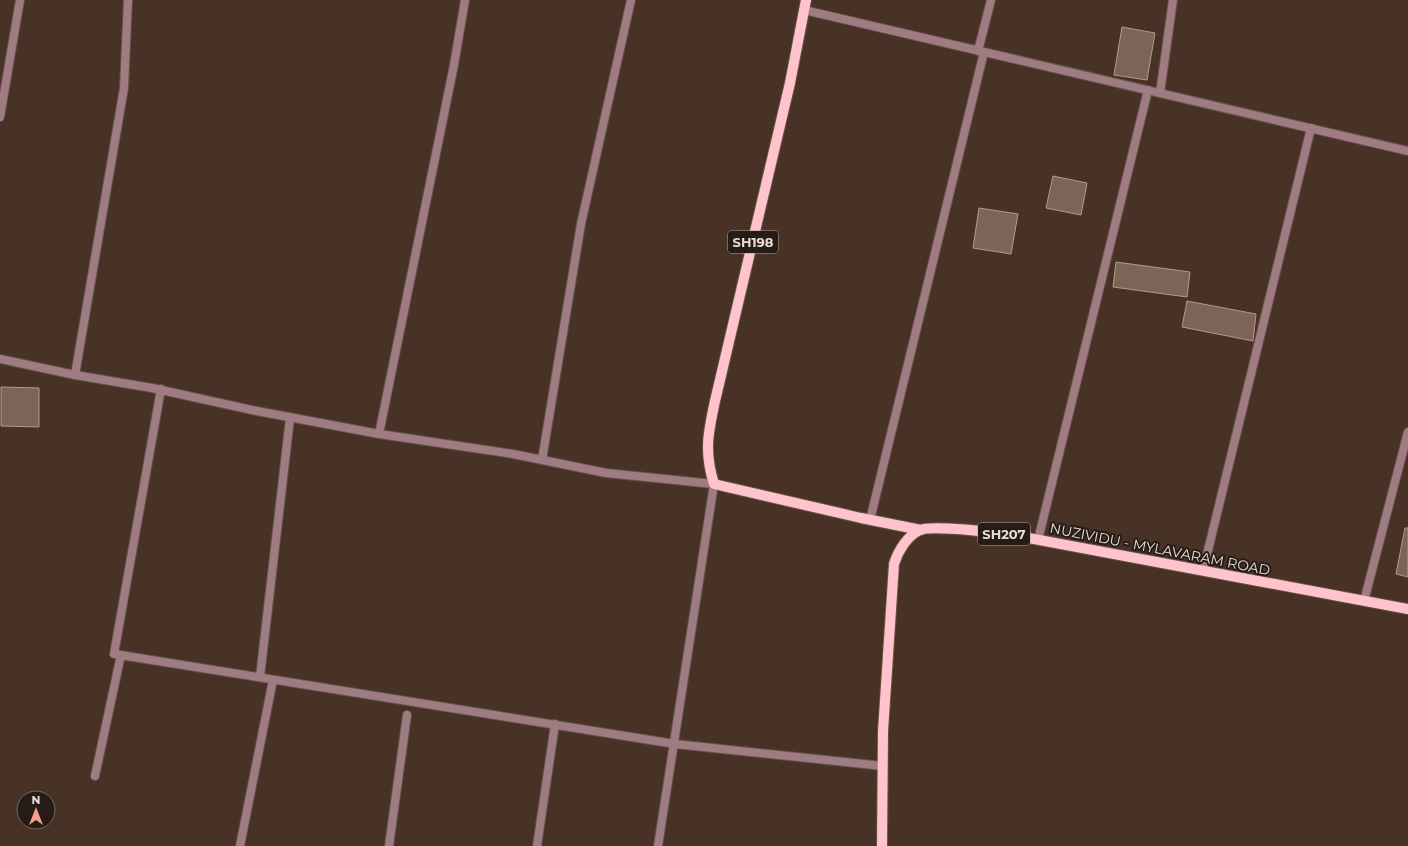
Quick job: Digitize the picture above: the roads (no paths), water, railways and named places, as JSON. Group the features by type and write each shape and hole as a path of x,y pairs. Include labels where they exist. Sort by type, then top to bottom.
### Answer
{"main road":[{"name":"SH198","path":"714,484 708,464 707,437 790,83 805,5"},
{"name":"NUZIVIDU - MYLAVARAM ROAD","path":"714,484 870,520 921,530 962,529 1002,533 1408,609"},
{"path":"882,846 882,731 894,564 903,544 921,530"}],"street":[{"path":"0,117 20,0"},
{"path":"75,375 124,88 128,0"},
{"path":"379,434 454,65 465,0"},
{"path":"542,460 581,224 632,0"},
{"path":"870,520 981,52 991,0"},
{"path":"1160,93 1173,0"},
{"path":"805,5 981,52 1408,151"},
{"path":"1038,540 1148,90"},
{"path":"1203,571 1311,128"},
{"path":"0,360 161,390 290,418 379,434 542,460 606,473 714,484 675,744 658,846"},
{"path":"161,390 114,654 675,744 882,766"},
{"path":"260,677 290,418"},
{"path":"1364,601 1408,432"},
{"path":"95,776 121,655"},
{"path":"240,846 272,680"},
{"path":"389,846 407,715"},
{"path":"537,846 555,724"}]}
